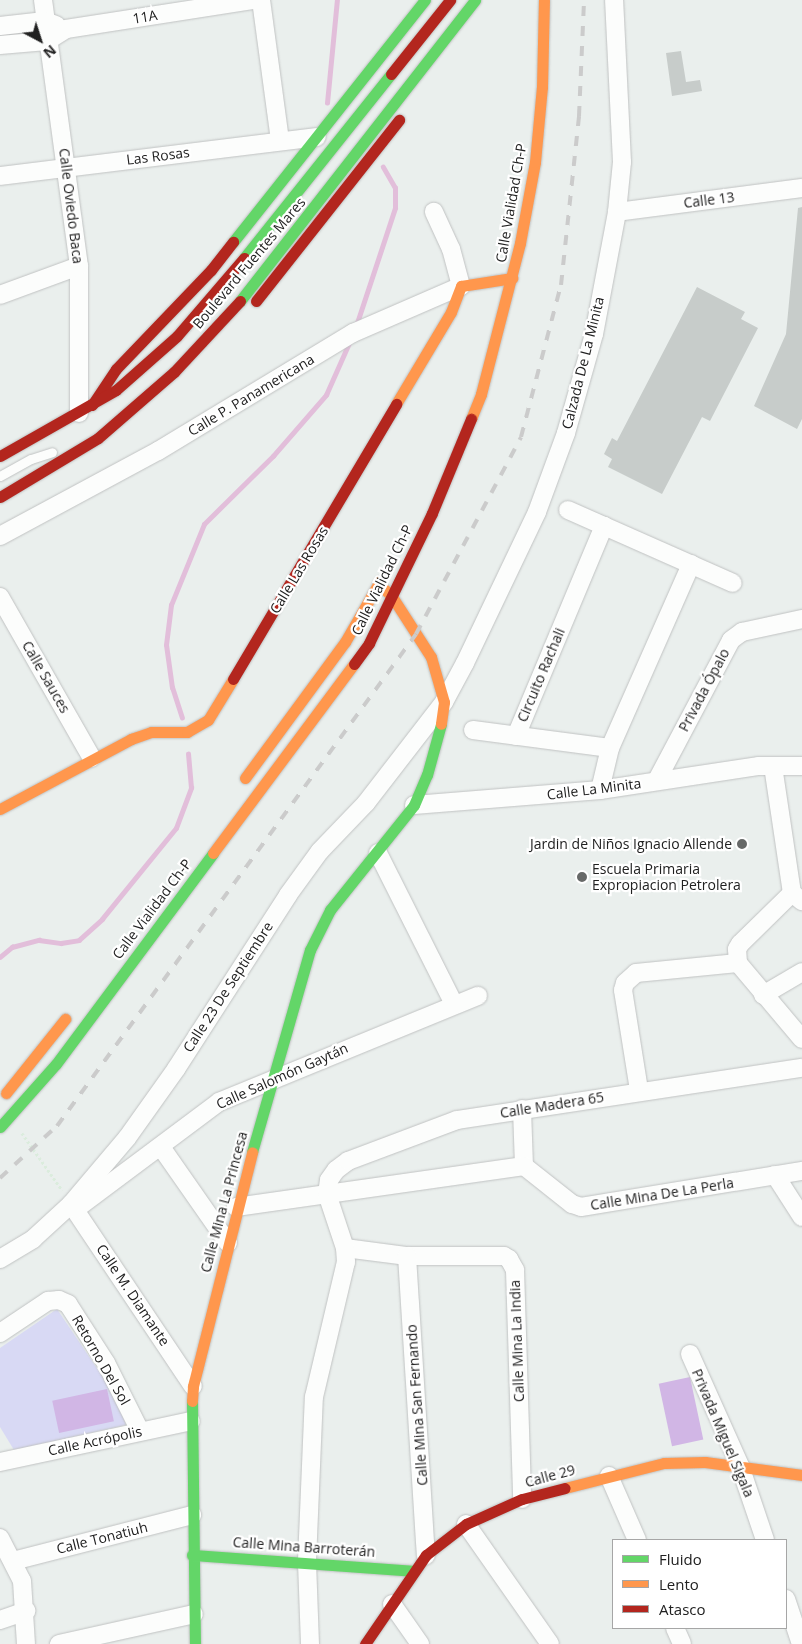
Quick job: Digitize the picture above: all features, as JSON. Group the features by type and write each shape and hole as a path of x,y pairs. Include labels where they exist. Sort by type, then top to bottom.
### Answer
{"street":[{"name":"Calle Oviedo Baca","path":"43,0 47,41 67,167 79,266 85,409"},
{"name":"11A","path":"47,41 66,29 254,0"},
{"path":"261,0 280,141"},
{"path":"85,409 116,368 211,270 425,0"},
{"name":"Boulevard Fuentes Mares","path":"0,456 85,409 139,371 210,300 450,0"},
{"name":"Boulevard Fuentes Mares","path":"0,497 61,463 98,438 174,372 234,308 476,0"},
{"path":"443,62 490,0"},
{"name":"Calle Vialidad Ch-P","path":"3,1111 56,1064 369,643 460,449 481,394 512,278 535,162 542,87 544,0"},
{"name":"Calzada De La Minita","path":"414,806 441,727 444,702 537,512 566,433 594,334 617,212 622,162 614,0"},
{"name":"11A","path":"0,26 45,21 66,29"},
{"path":"0,45 47,41"},
{"path":"239,320 287,265 407,109"},
{"name":"Las Rosas","path":"0,176 317,137"},
{"name":"Calle 13","path":"617,212 802,188"},
{"path":"434,212 451,249 461,286"},
{"path":"0,295 79,266"},
{"name":"Calle Vialidad Ch-P","path":"492,298 498,275"},
{"name":"Calle P. Panamericana","path":"0,536 158,451 353,333 461,286 498,275 512,278"},
{"name":"Calle Las Rosas","path":"0,809 92,758 151,732 193,730 214,714 451,312 461,286"},
{"path":"61,463 82,458 107,443 203,359"},
{"path":"568,510 733,583"},
{"name":"Circuito Rachali","path":"604,526 516,736 610,748"},
{"path":"600,790 610,748 691,564"},
{"name":"Calle Vialidad Ch-P","path":"240,785 345,642 387,568"},
{"name":"Calzada De La Minita","path":"378,584 391,596 431,657 444,702"},
{"name":"Calle Sauces","path":"1,601 92,758"},
{"name":"Privada Ópalo","path":"656,780 731,640 742,632 802,619"},
{"name":"Calle 23 De Septiembre","path":"0,1259 32,1239 74,1206 176,1068 243,961 320,851 366,803 444,702"},
{"path":"473,730 516,736"},
{"path":"773,766 794,851 797,897 740,944 738,964 762,995 802,1040"},
{"name":"Calle La Minita","path":"414,806 600,790 656,780 773,766 802,766"},
{"name":"Calle Mina La Princesa","path":"195,1644 192,1555 191,1421 193,1386 236,1207 273,1077 318,932 330,910 378,853 414,806"},
{"path":"378,853 454,1004"},
{"path":"639,1090 623,990 625,983 636,973 738,964"},
{"path":"762,995 802,972"},
{"name":"Calle Salomón Gaytán","path":"74,1206 161,1147 219,1102 273,1077 478,996"},
{"path":"3,1111 74,1007"},
{"name":"Calle Madera 65","path":"327,1194 329,1180 348,1161 457,1120 639,1090 802,1068"},
{"path":"236,1207 524,1166 522,1109"},
{"path":"161,1147 228,1243"},
{"name":"Calle Mina De La Perla","path":"524,1166 572,1204 581,1207 802,1171"},
{"path":"775,1175 802,1217"},
{"path":"310,1644 307,1561 314,1396 319,1365 345,1273 345,1248 327,1194"},
{"name":"Calle M. Diamante","path":"74,1206 193,1386"},
{"name":"Calle Mina La India","path":"345,1248 407,1256 504,1256 512,1264 522,1499"},
{"name":"Calle Mina San Fernando","path":"407,1256 426,1555"},
{"name":"Retorno Del Sol","path":"0,1333 53,1300 68,1304 106,1363 140,1431"},
{"name":"Privada Miguel Sigala","path":"690,1354 740,1466 766,1539"},
{"name":"Calle Acrópolis","path":"0,1462 191,1421"},
{"name":"Calle 29","path":"365,1644 413,1571 426,1555 466,1524 522,1499 609,1476 664,1464 705,1462 802,1475"},
{"path":"609,1476 637,1539"},
{"name":"Calle Tonatiuh","path":"13,1561 192,1516"},
{"path":"466,1524 550,1644"},
{"path":"0,1538 22,1581 26,1611 26,1644"},
{"name":"Calle Mina Barroterán","path":"192,1555 307,1561 413,1571"},
{"path":"787,1602 801,1644"},
{"path":"392,1604 420,1644"},
{"path":"0,1620 26,1611"},
{"path":"60,1644 194,1614"},
{"path":"675,1629 682,1644"}],"lane":[{"path":"61,433 85,409"},
{"path":"0,476 31,459 98,438"},
{"path":"31,459 54,439"}],"path":[{"path":"3,1111 74,1206"}],"shaded area":[{"path":"57,1309 117,1398 126,1425 14,1450 0,1427 0,1348"},
{"path":"690,1377 703,1440 672,1446 659,1384"},
{"path":"107,1389 114,1421 59,1433 52,1401"}],"building":[{"path":"681,51 686,82 700,80 702,91 672,96 666,53"},
{"path":"802,207 802,419 797,429 754,406 786,334 798,208"},
{"path":"697,287 745,312 741,319 758,328 710,421 702,417 662,494 608,467 612,459 604,454 612,438 617,441"}],"waterway":[{"path":"327,103 337,0"},
{"path":"356,326 395,208 395,188 383,167"},
{"path":"182,718 172,688 166,645 171,605 204,524 273,456 326,395 349,343"},
{"path":"0,957 12,947 39,940 61,943 79,940 102,919 176,828 191,788 188,754"}],"railway":[{"path":"0,1178 57,1126 416,634 521,437 561,285 579,116 584,0"}],"traffic: fast":[{"path":"233,242 425,0"},
{"path":"240,301 475,0"},
{"path":"244,258 391,74"},
{"path":"252,1152 310,950 330,910 414,805 427,775 441,724"},
{"path":"0,1127 56,1064 213,853"},
{"path":"192,1401 195,1644"},
{"path":"192,1555 413,1571"}],"traffic: slow":[{"path":"471,419 481,394 520,243 535,162 542,87 544,0"},
{"path":"396,404 451,312 461,286 512,278"},
{"path":"245,778 345,642 380,581"},
{"path":"378,584 391,595 431,657 444,702 441,724"},
{"path":"213,853 354,664"},
{"path":"0,809 131,739 151,732 187,732 208,720 233,679"},
{"path":"6,1093 65,1019"},
{"path":"192,1401 193,1386 252,1152"},
{"path":"565,1488 664,1463 705,1462 802,1475"}],"traffic: jam":[{"path":"391,74 450,0"},
{"path":"256,301 399,120"},
{"path":"92,405 116,369 211,270 233,242"},
{"path":"0,456 116,390 177,336 244,258"},
{"path":"0,497 98,438 174,372 240,301"},
{"path":"233,679 396,404"},
{"path":"354,664 369,643 432,513 471,419"},
{"path":"365,1644 426,1555 466,1524 522,1499 565,1488"}],"place":[{"name":"Jardin de Niños Ignacio Allende","path":"742,844"},
{"name":"Escuela Primaria Expropiacion Petrolera","path":"582,877"}]}
